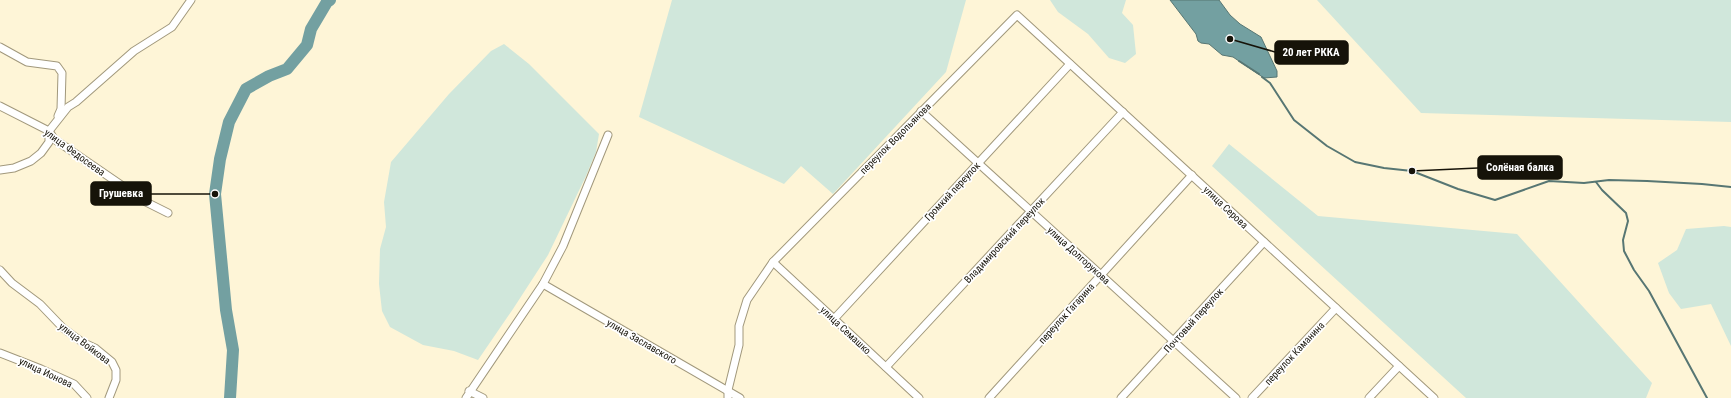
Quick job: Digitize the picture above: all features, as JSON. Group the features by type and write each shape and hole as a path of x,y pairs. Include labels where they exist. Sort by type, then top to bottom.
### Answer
{"street":[{"path":"52,129 68,107 76,102 134,51 172,27 191,0"},
{"name":"улица Серова","path":"1017,15 1434,398"},
{"name":"переулок Водопьянова","path":"728,398 728,390 739,345 740,326 747,300 773,262 1017,15"},
{"path":"0,47 27,62 57,66 62,73 60,109 52,129 49,142 41,153 31,161 14,168 0,170"},
{"name":"Громкий переулок","path":"834,319 1070,64"},
{"name":"улица Федосеева","path":"0,106 52,129 54,139 140,198 168,212"},
{"name":"улица Долгорукова","path":"921,111 1236,398"},
{"name":"Владимировский переулок","path":"886,367 1123,112"},
{"path":"466,398 469,391 544,284 563,246 608,135"},
{"name":"переулок Гагарина","path":"989,398 1192,175"},
{"name":"Почтовый переулок","path":"1121,398 1264,242"},
{"name":"улица Семашко","path":"773,262 919,398"},
{"name":"улица Войкова","path":"0,270 12,283 40,304 63,328 82,342 94,348 112,362 116,370 116,380 109,398"},
{"name":"улица Заславского","path":"544,284 740,398"},
{"name":"переулок Каманина","path":"1252,398 1336,308"},
{"name":"улица Ионова","path":"0,353 74,384 87,398"},
{"path":"1369,398 1399,366"},
{"path":"469,391 483,398"}],"green space":[{"path":"672,0 966,0 946,72 833,194 801,166 784,184 639,117"},
{"path":"1050,0 1126,0 1122,13 1133,25 1136,54 1125,63 1109,58 1088,34 1058,12"},
{"path":"1317,0 1731,0 1731,122 1421,113"},
{"path":"504,44 529,64 599,134 596,152 586,176 548,255 478,360 454,351 423,345 390,327 382,311 379,284 380,249 386,227 384,202 391,162 449,94 491,51"},
{"path":"1229,144 1318,216 1517,234 1652,383 1646,398 1466,398 1212,166"},
{"path":"1724,226 1731,227 1731,346 1711,304 1681,309 1669,293 1658,263 1677,250 1686,229"}],"water":[{"path":"1170,0 1219,0 1230,15 1240,24 1261,37 1277,71 1277,77 1264,78 1233,57 1222,55 1209,44 1198,41 1196,34"}],"waterway":[{"path":"230,398 233,350 226,310 215,194 220,159 229,122 246,89 269,76 287,69 307,45 311,29 327,2 330,0"},
{"path":"1239,61 1259,74"},
{"path":"1262,77 1270,83 1294,120 1327,146 1355,162 1384,168 1412,171 1458,189 1495,200 1549,181 1584,183 1609,180 1647,181 1731,187"},
{"path":"1596,182 1602,190 1626,213 1628,221 1623,240 1624,251 1634,270 1649,291 1707,398"}],"place":[{"name":"20 лет РККА","path":"1230,39"},
{"name":"Солёная балка","path":"1412,171"},
{"name":"Грушевка","path":"215,194"}]}
